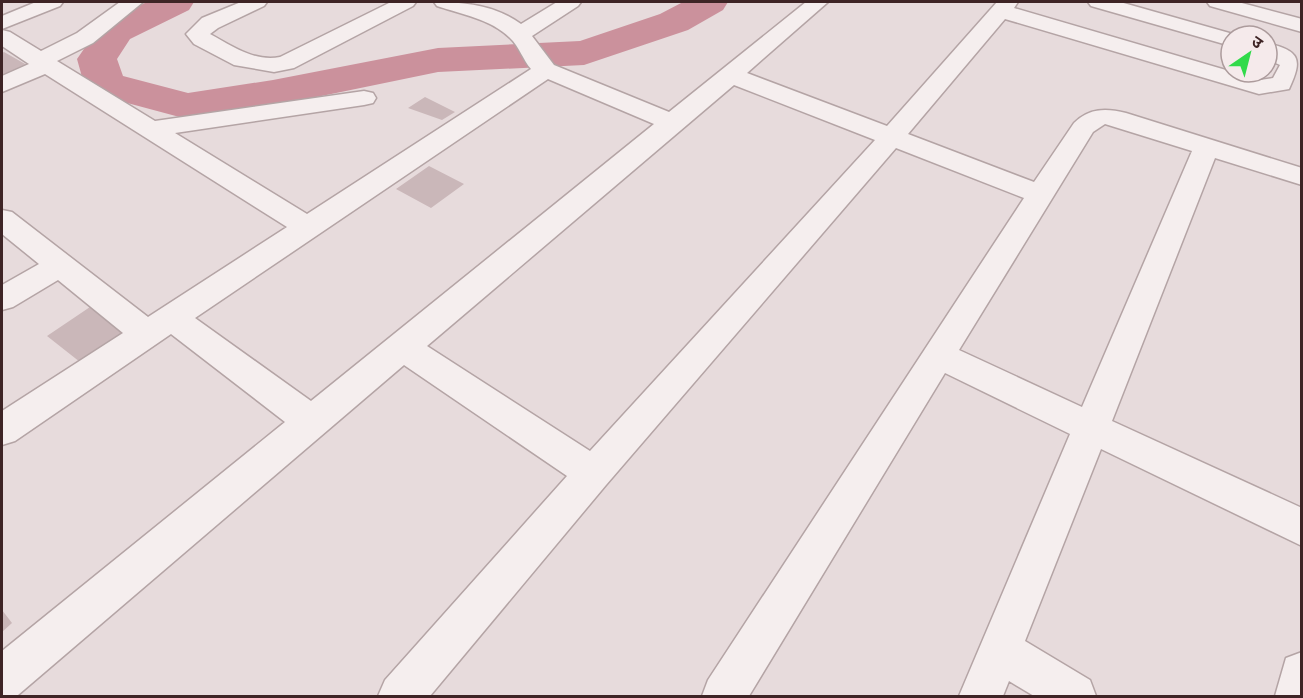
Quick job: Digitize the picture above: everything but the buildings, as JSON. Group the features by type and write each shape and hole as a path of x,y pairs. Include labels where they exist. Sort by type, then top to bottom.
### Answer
{"street":[{"path":"2,23 53,2"},
{"path":"2,85 86,38 133,2"},
{"path":"257,2 200,28 197,34 246,63 272,67 286,63 406,2"},
{"path":"444,2 494,18 532,54 673,123"},
{"path":"2,430 307,227 532,54 571,2"},
{"path":"2,680 818,2"},
{"path":"1098,2 1219,36"},
{"path":"1217,2 1300,21"},
{"path":"401,696 592,472 891,138 1004,6 1219,74"},
{"path":"2,37 307,227"},
{"path":"1250,84 1259,87 1281,84 1292,65 1279,56"},
{"path":"730,75 1040,194"},
{"path":"151,129 364,98"},
{"path":"724,696 937,354 1083,128 1091,120 1103,116 1137,123 1302,177"},
{"path":"981,696 1207,146"},
{"path":"2,219 60,265 312,422"},
{"path":"2,299 60,265"},
{"path":"402,347 592,472"},
{"path":"937,354 1302,528"},
{"path":"1000,650 1074,696"},
{"path":"1297,696 1302,674"}],"waterway":[{"path":"176,2 116,31 97,59 105,84 187,106 273,93 438,60 584,53 674,22 710,2"}]}
